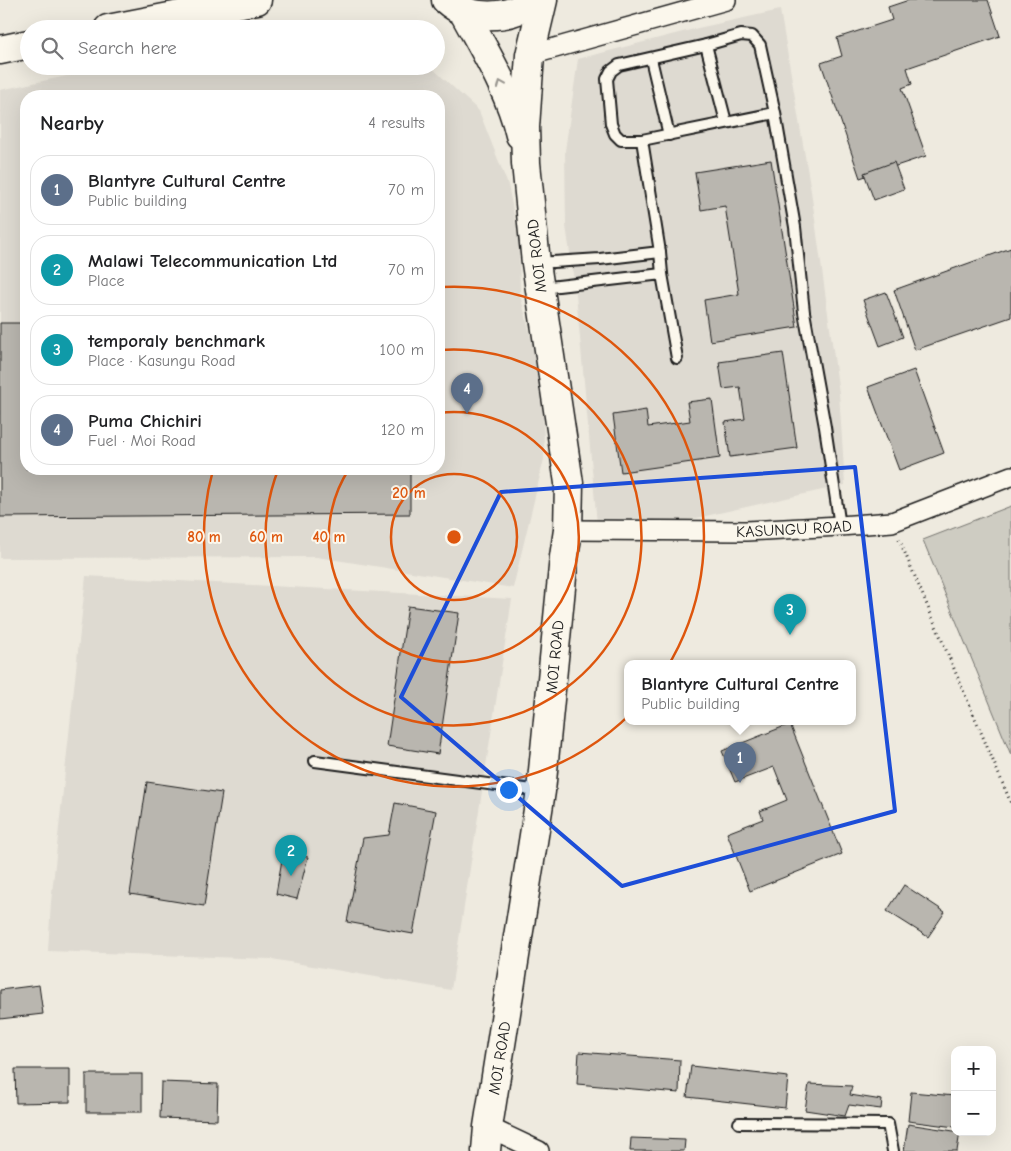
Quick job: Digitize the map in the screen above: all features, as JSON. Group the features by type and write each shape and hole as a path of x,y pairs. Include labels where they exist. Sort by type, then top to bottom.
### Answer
{"main road":[{"path":"154,20 257,0"},
{"path":"425,0 453,5 485,16 507,14 528,5 534,0"},
{"path":"526,163 525,127 530,56 543,0"},
{"path":"453,5 498,78 517,123 526,163"},
{"path":"0,50 20,46"},
{"name":"MOI ROAD","path":"487,1139 541,791 568,530 569,483 538,276 526,163"}],"street":[{"path":"530,56 726,0"},
{"name":"KASUNGU ROAD","path":"568,530 746,531 892,522 1011,476"},
{"path":"487,1139 539,1151"}],"lane":[{"path":"774,113 642,140 621,140 615,134 610,124 607,79 611,71 619,65 651,59 741,34 752,36 760,45 774,113 795,227 804,312 825,427 840,526"},
{"path":"706,45 726,122"},
{"path":"651,59 669,135"},
{"path":"642,140 677,358"},
{"path":"538,276 600,259 660,252"},
{"path":"538,276 662,274"},
{"path":"315,761 541,791"},
{"path":"739,1123 888,1124 893,1151"}],"path":[{"path":"892,522 1011,803"}],"highlighted area":[{"path":"855,467 895,811 622,886 401,697 501,492"}],"shaded area":[{"path":"780,10 811,191 839,393 845,485 683,521 597,524 576,294 566,226 565,151 578,59 698,28"},
{"path":"72,75 440,75 479,111 508,185 519,240 520,295 543,382 544,459 513,588 317,557 0,558 0,90"},
{"path":"1011,506 1011,755 923,540"},
{"path":"86,576 512,599 451,990 272,959 48,951 51,902"}],"building":[{"path":"909,0 988,0 1000,36 907,68 912,84 902,88 926,156 860,178 821,63 842,56 837,38 892,20 888,7"},
{"path":"771,160 797,327 710,341 704,300 739,294 725,206 701,210 695,172"},
{"path":"894,162 904,189 874,200 864,173"},
{"path":"1011,248 1011,317 915,350 894,290"},
{"path":"886,292 903,337 880,346 863,300"},
{"path":"0,323 20,323 20,475 410,475 410,514 0,517"},
{"path":"783,353 797,448 730,457 725,422 745,419 740,387 723,389 719,362"},
{"path":"914,370 944,453 899,470 868,387"},
{"path":"712,399 720,458 621,472 613,415 646,410 648,427 690,421 687,402"},
{"path":"408,606 459,613 438,754 387,746"},
{"path":"790,725 842,854 750,891 727,833 763,819 760,811 787,800 774,767 735,782 722,751"},
{"path":"147,782 222,793 204,906 130,894"},
{"path":"395,803 436,811 413,934 347,922 363,838 389,835"},
{"path":"283,854 308,857 297,899 276,894"},
{"path":"904,885 945,912 928,937 887,911"},
{"path":"39,985 43,1014 0,1019 0,990"},
{"path":"579,1052 680,1060 679,1093 577,1084"},
{"path":"691,1066 788,1077 785,1108 687,1097"},
{"path":"15,1069 70,1069 70,1102 16,1103"},
{"path":"86,1074 142,1074 142,1112 86,1112"},
{"path":"161,1082 218,1084 217,1120 160,1118"},
{"path":"809,1084 852,1086 850,1095 882,1100 881,1109 849,1105 845,1116 805,1110"},
{"path":"911,1092 951,1096 951,1126 908,1121"},
{"path":"908,1124 951,1131 951,1136 959,1136 957,1151 904,1151"},
{"path":"631,1138 685,1140 684,1151 630,1151"}],"place":[{"name":"Puma Chichiri","path":"467,414"},
{"name":"temporaly benchmark","path":"790,635"},
{"name":"Blantyre Cultural Centre","path":"740,783"},
{"name":"Malawi Telecommunication Ltd","path":"291,876"}]}
